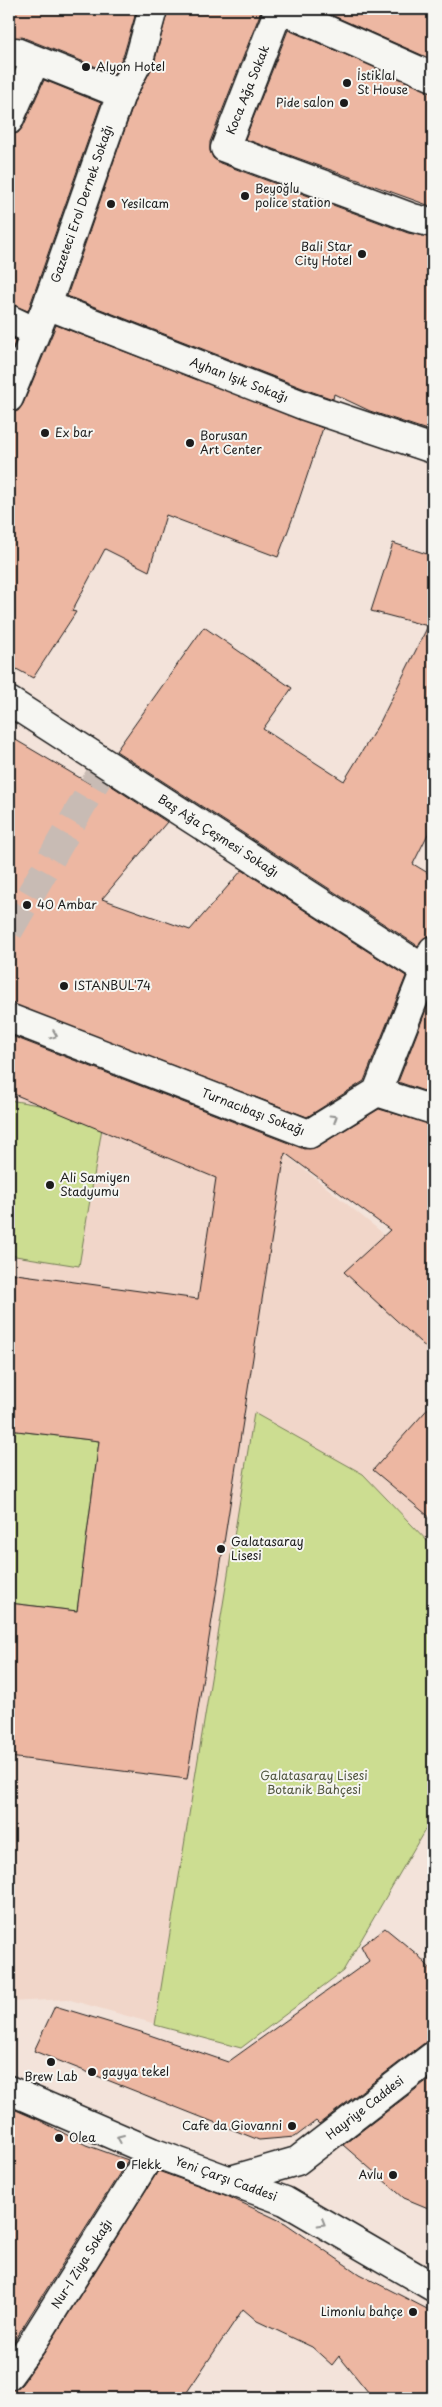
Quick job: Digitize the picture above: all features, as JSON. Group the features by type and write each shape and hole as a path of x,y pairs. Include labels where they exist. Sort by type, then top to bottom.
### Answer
{"street":[{"name":"Gazeteci Erol Dernek Sokağı","path":"9,398 34,332 47,305 121,94 139,60 154,9"},
{"path":"279,9 433,76"},
{"name":"Koca Ağa Sokak","path":"279,9 225,148 412,218 433,223"},
{"path":"9,120 25,56 121,94"},
{"name":"Ayhan Işık Sokağı","path":"47,305 305,406 433,449"},
{"path":"9,319 34,332"},
{"name":"Baş Ağa Çeşmesi Sokağı","path":"9,701 430,961"},
{"path":"430,961 377,1092 433,1110"},
{"name":"Turnacıbaşı Sokağı","path":"9,1018 309,1134 377,1092"},
{"name":"Hayriye Caddesi","path":"231,2180 298,2161 433,2056"},
{"name":"Yeni Çarşı Caddesi","path":"9,2090 152,2152 285,2201 433,2287"},
{"name":"Nur-I Ziya Sokağı","path":"9,2374 31,2345 152,2152"},
{"path":"285,2201 298,2161"}],"shaded area":[{"name":"Galatasaray Lisesi","path":"9,1045 289,1157 379,1230 433,1282 433,1816 343,1971 241,2048 67,1999 9,2002"}],"green space":[{"name":"Ali Samiyen Stadyumu","path":"9,1100 104,1116 79,1266 9,1255"},
{"name":"Galatasaray Lisesi Botanik Bahçesi","path":"254,1413 363,1474 433,1547 433,1816 343,1971 241,2048 155,2025"},
{"path":"9,1430 99,1441 77,1611 9,1603"}],"building":[{"path":"9,9 137,9 124,54 114,74 22,37 9,39"},
{"path":"168,9 262,9 210,142 210,151 213,158 220,163 408,233 433,238 433,432 370,411 334,394 333,399 310,391 67,296 135,100 154,64"},
{"path":"318,9 433,9 433,60"},
{"path":"288,30 433,92 433,207 245,139"},
{"path":"9,66 15,68 9,82"},
{"path":"44,80 101,103 28,311 9,304 9,135 18,133 23,127"},
{"path":"56,325 323,428 278,557 166,515 149,571 105,549 72,611 76,612 33,678 9,665 9,413 18,411 23,404"},
{"path":"9,336 16,340 9,357"},
{"path":"393,543 433,556 433,824 413,864 433,876 433,935 424,938 418,946 116,751 204,627 292,688 263,729 344,781 380,722 428,626 371,611"},
{"path":"9,736 92,785 98,777 167,822 102,899 190,930 242,870 406,976 364,1081 307,1117 9,1003"},
{"path":"433,992 433,1094 398,1082"},
{"name":"Galatasaray Lisesi","path":"9,1035 304,1149 317,1147 379,1109 433,1125 433,1354 344,1272 390,1230 285,1153 187,1779 9,1757 9,1603 77,1611 99,1441 9,1430 9,1273 198,1299 216,1178 9,1092"},
{"path":"433,1403 433,1520 373,1470"},
{"path":"385,1928 418,1955 433,1972 433,2041 423,2044 319,2124 316,2121 295,2137 259,2140 34,2051 55,2006 141,2032 228,2062 369,1961 361,1946"},
{"path":"433,2076 433,2210 404,2198 343,2145"},
{"path":"9,2107 41,2121 86,2145 128,2160 9,2349"},
{"path":"158,2171 225,2195 285,2223 359,2274 433,2312 433,2398 373,2398 339,2356 332,2365 312,2347 257,2321 243,2309 183,2398 9,2398 9,2390 16,2389 22,2384 44,2353"}],"tunnel":[{"path":"9,931 106,764"}],"place":[{"name":"Alyon Hotel","path":"86,67"},
{"name":"İstiklal St House","path":"347,83"},
{"name":"Pide salon","path":"344,103"},
{"name":"Beyoğlu police station","path":"245,196"},
{"name":"Yesilcam","path":"111,204"},
{"name":"Bali Star City Hotel","path":"362,254"},
{"name":"Ex bar","path":"45,433"},
{"name":"Borusan Art Center","path":"190,443"},
{"name":"40 Ambar","path":"27,905"},
{"name":"ISTANBUL'74","path":"64,986"},
{"name":"Ali Samiyen Stadyumu","path":"50,1185"},
{"name":"Galatasaray Lisesi","path":"221,1549"},
{"name":"Brew Lab","path":"51,2062"},
{"name":"gayya tekel","path":"92,2072"},
{"name":"Cafe da Giovanni","path":"292,2126"},
{"name":"Olea","path":"59,2138"},
{"name":"Flekk","path":"121,2165"},
{"name":"Avlu","path":"393,2175"},
{"name":"Limonlu bahçe","path":"413,2312"}]}
